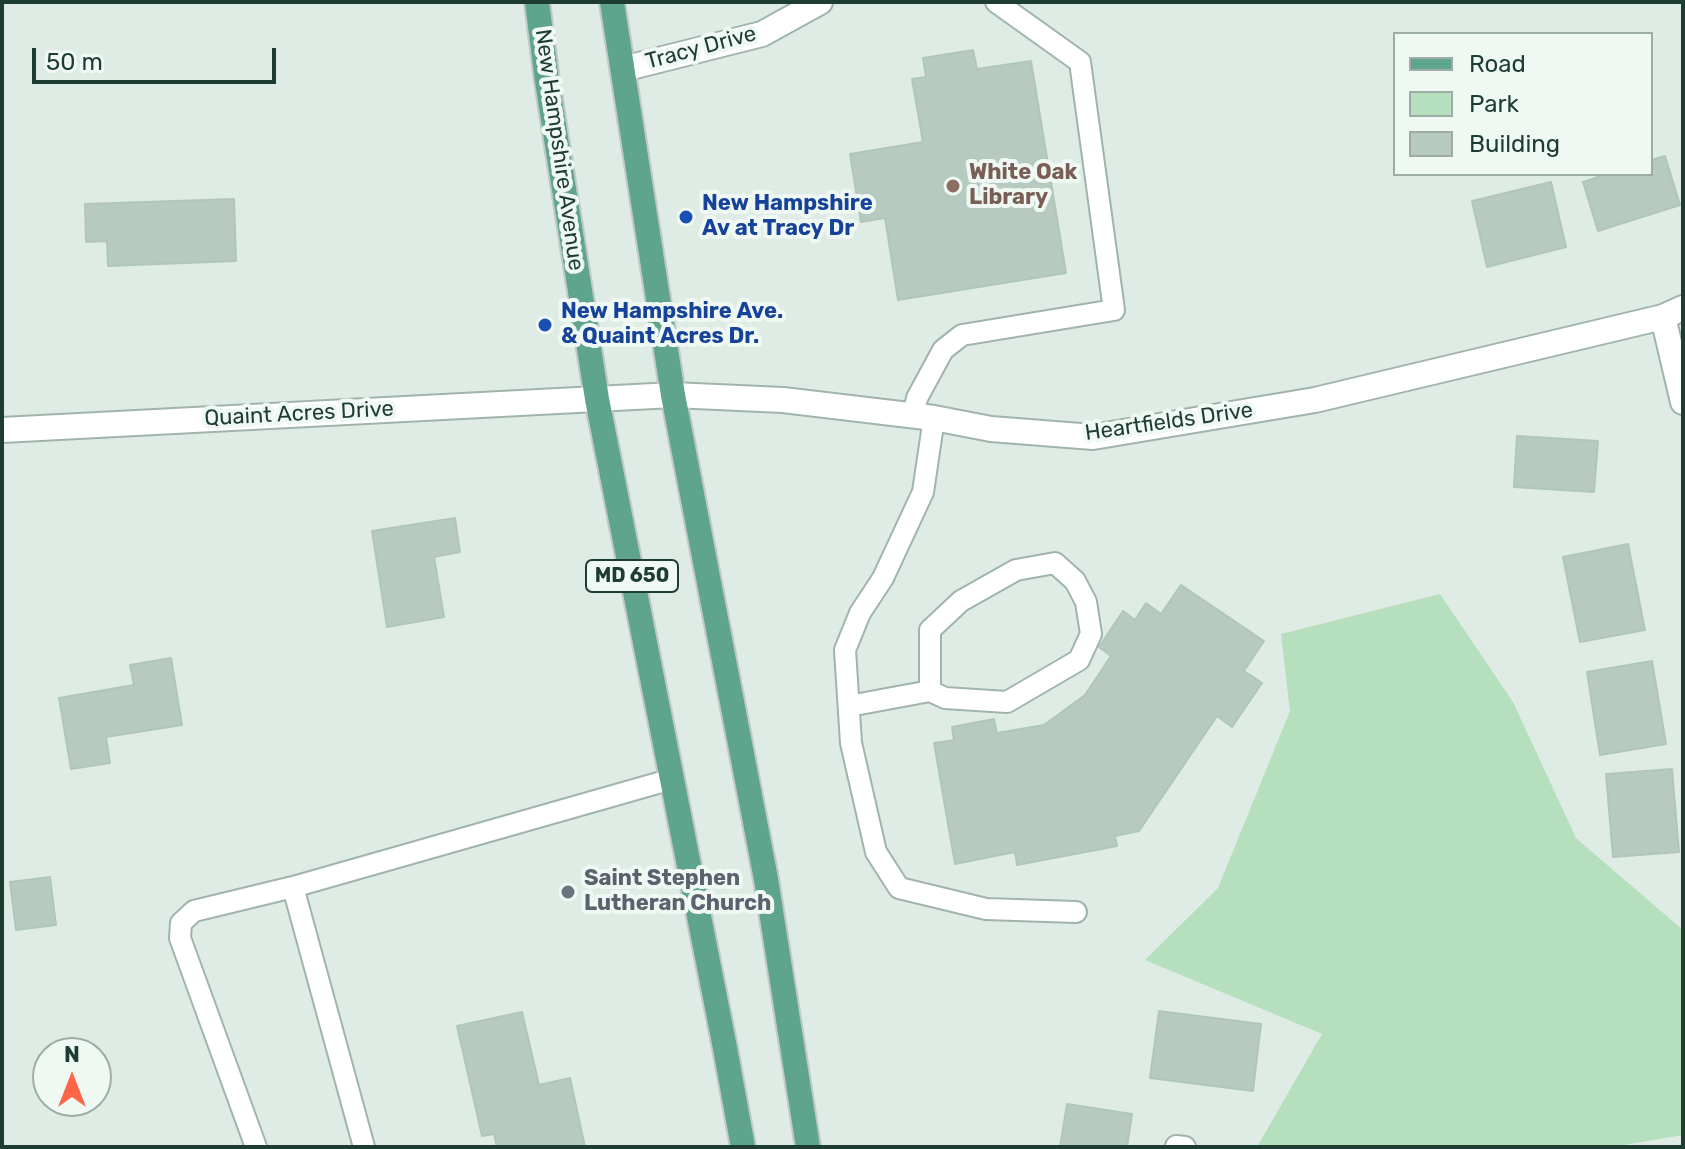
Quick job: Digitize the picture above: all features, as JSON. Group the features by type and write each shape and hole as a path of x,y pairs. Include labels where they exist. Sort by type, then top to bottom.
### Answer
{"main road":[{"name":"New Hampshire Avenue","path":"537,2 597,399 743,1147"},
{"name":"MD 650","path":"612,2 673,395 766,879 808,1147"}],"street":[{"name":"Tracy Drive","path":"623,69 762,34 820,2"},
{"name":"Heartfields Drive","path":"597,399 673,395 783,400 924,417 991,429 1093,437 1315,400 1673,312"},
{"path":"1673,312 1683,402"},
{"name":"Quaint Acres Drive","path":"2,430 597,399"}],"lane":[{"path":"996,2 1080,62 1114,310 962,335 943,350 917,398 924,417 923,492 883,578 860,613 845,650 851,743 876,852 899,888 986,909 1076,912"},
{"path":"849,706 930,691 945,698 1007,702 1079,660 1091,634 1086,602 1075,581 1055,563 1016,570 961,601 930,630 930,691"},
{"path":"256,1147 180,938 181,923 194,911 293,887 672,779"},
{"path":"293,887 364,1147"}],"green space":[{"path":"1440,594 1513,702 1576,838 1683,930 1683,1135 1612,1147 1257,1147 1322,1034 1145,960 1218,888 1290,711 1281,634"}],"building":[{"name":"White Oak Library","path":"973,50 977,69 1031,61 1066,273 898,300 885,218 861,222 850,154 923,142 912,79 926,77 923,58"},
{"path":"1665,156 1680,205 1598,231 1583,182 1601,176 1653,176 1653,159"},
{"path":"1551,182 1566,247 1487,267 1472,201"},
{"path":"234,199 236,261 108,266 107,241 86,242 85,204"},
{"path":"1517,436 1598,441 1594,492 1514,487"},
{"path":"455,518 460,552 434,557 444,617 387,627 372,531"},
{"path":"1628,544 1645,630 1580,642 1563,557"},
{"path":"1181,585 1264,641 1244,671 1262,683 1232,727 1217,716 1139,831 1115,836 1117,846 1017,865 1015,852 955,864 934,743 954,740 952,727 994,719 997,733 1044,725 1085,695 1111,656 1099,647 1123,611 1135,620 1146,603 1161,614"},
{"path":"171,658 182,725 106,737 110,763 71,769 59,698 134,685 130,665"},
{"path":"1652,661 1666,744 1600,755 1587,672"},
{"path":"1672,769 1679,852 1613,857 1606,774"},
{"path":"50,877 56,925 16,930 10,882"},
{"path":"1159,1011 1261,1024 1253,1091 1150,1078"},
{"path":"522,1012 539,1085 570,1078 585,1147 497,1147 494,1134 482,1136 457,1026"},
{"path":"1067,1104 1132,1114 1127,1147 1060,1147"}],"place":[{"name":"White Oak Library","path":"953,186"},
{"name":"New Hampshire Av at Tracy Dr","path":"686,217"},
{"name":"New Hampshire Ave. & Quaint Acres Dr.","path":"545,325"},
{"name":"Saint Stephen Lutheran Church","path":"568,892"}]}
